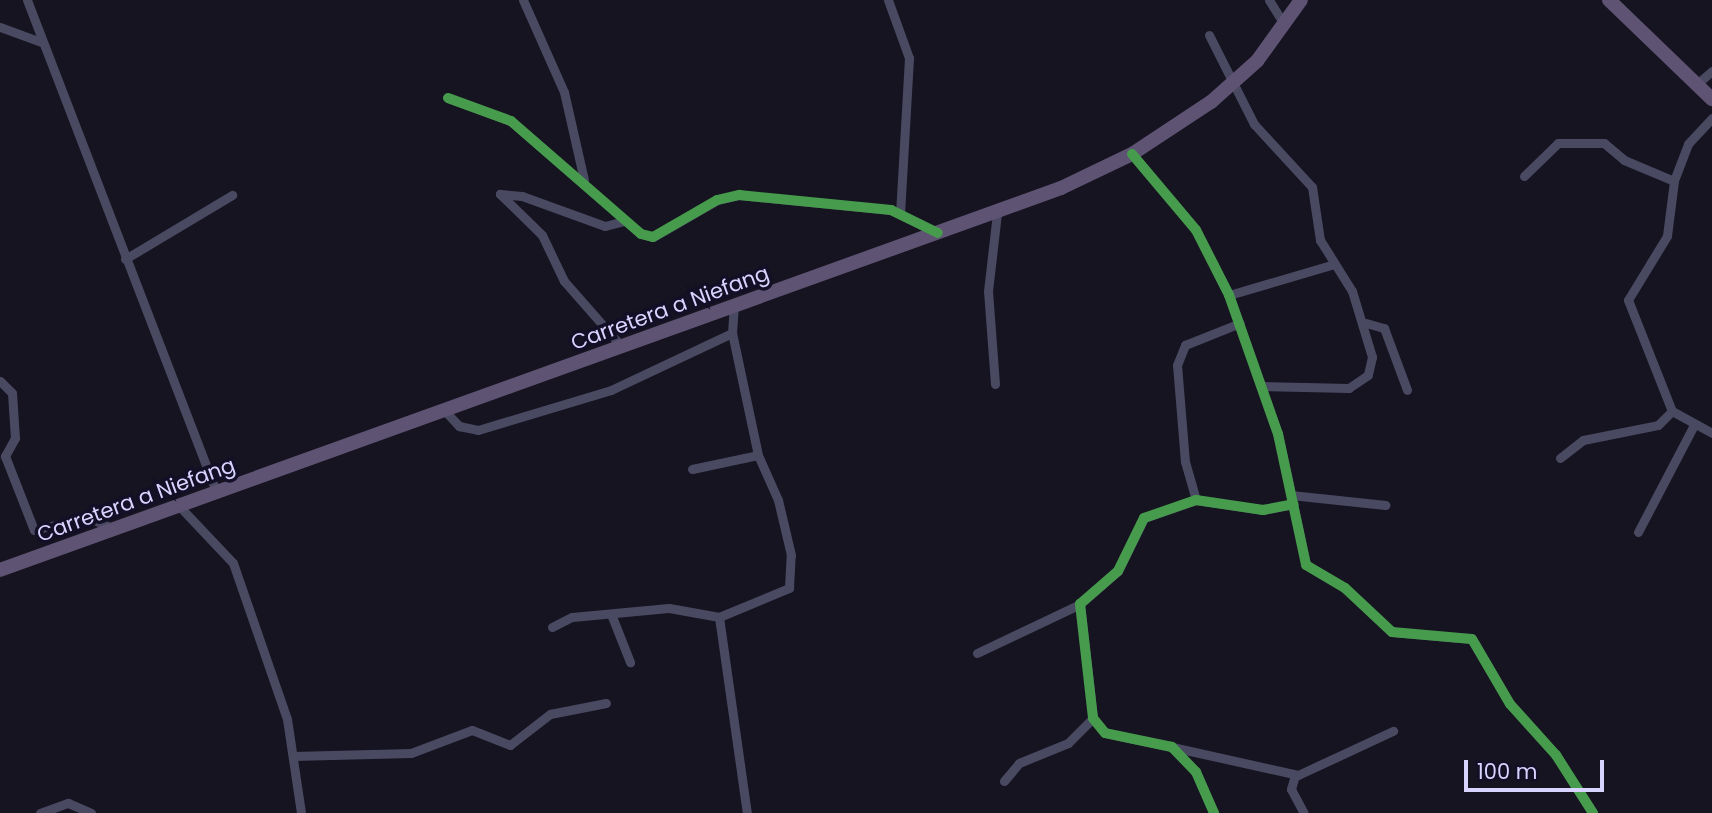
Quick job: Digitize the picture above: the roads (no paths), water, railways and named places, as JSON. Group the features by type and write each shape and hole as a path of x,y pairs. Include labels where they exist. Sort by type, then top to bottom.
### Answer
{"main road":[{"name":"Carretera a Niefang","path":"0,570 997,213 1132,154 1231,86 1301,0"},
{"path":"1609,0 1712,99"}],"street":[{"path":"27,0 217,494"},
{"path":"523,0 564,92 584,181"},
{"path":"888,0 909,58 900,213"},
{"path":"1269,0 1283,22"},
{"path":"0,27 41,41"},
{"path":"1209,35 1231,86 1254,124 1312,187 1320,240 1366,323 1372,357 1360,383 1333,389 1262,386"},
{"path":"1697,84 1712,71"},
{"path":"448,98 511,121 584,181 624,221 653,237 717,200 739,195 900,213 938,233"},
{"path":"1712,118 1688,144 1674,181 1667,236 1628,300 1672,411 1693,427 1712,433"},
{"path":"1524,176 1558,144 1604,143 1624,160 1674,181"},
{"path":"1132,154 1196,230 1230,295 1262,386 1312,572 1345,589 1400,635 1472,639 1510,704 1556,755 1593,813"},
{"path":"622,347 564,281 542,235 500,194 522,196 606,226 624,221"},
{"path":"125,259 232,195"},
{"path":"995,384 988,290 997,213"},
{"path":"1230,295 1334,264"},
{"path":"552,628 572,617 611,614 699,609 719,617 789,588 783,517 758,455 732,333 734,307"},
{"path":"1196,500 1185,462 1177,365 1185,345 1240,323"},
{"path":"1366,323 1384,328 1407,390"},
{"path":"445,411 459,426 478,430 611,390 732,333"},
{"path":"0,381 12,393 15,438 5,456 34,530 87,517 115,530"},
{"path":"1560,458 1583,440 1658,425 1672,411"},
{"path":"1639,532 1693,427"},
{"path":"692,468 758,455"},
{"path":"977,653 1080,604 1118,571 1144,518 1196,500 1263,510 1292,500 1385,505"},
{"path":"180,507 233,563 293,756 301,813"},
{"path":"1080,604 1093,718 1105,733 1295,775 1393,731"},
{"path":"611,614 630,662"},
{"path":"719,617 747,813"},
{"path":"293,756 411,753 472,730 510,745 550,714 606,703"},
{"path":"1004,781 1019,763 1068,743 1093,718"},
{"path":"1171,747 1196,772 1214,813"},
{"path":"1295,775 1291,789 1304,813"},
{"path":"40,813 68,803 91,813"}]}
